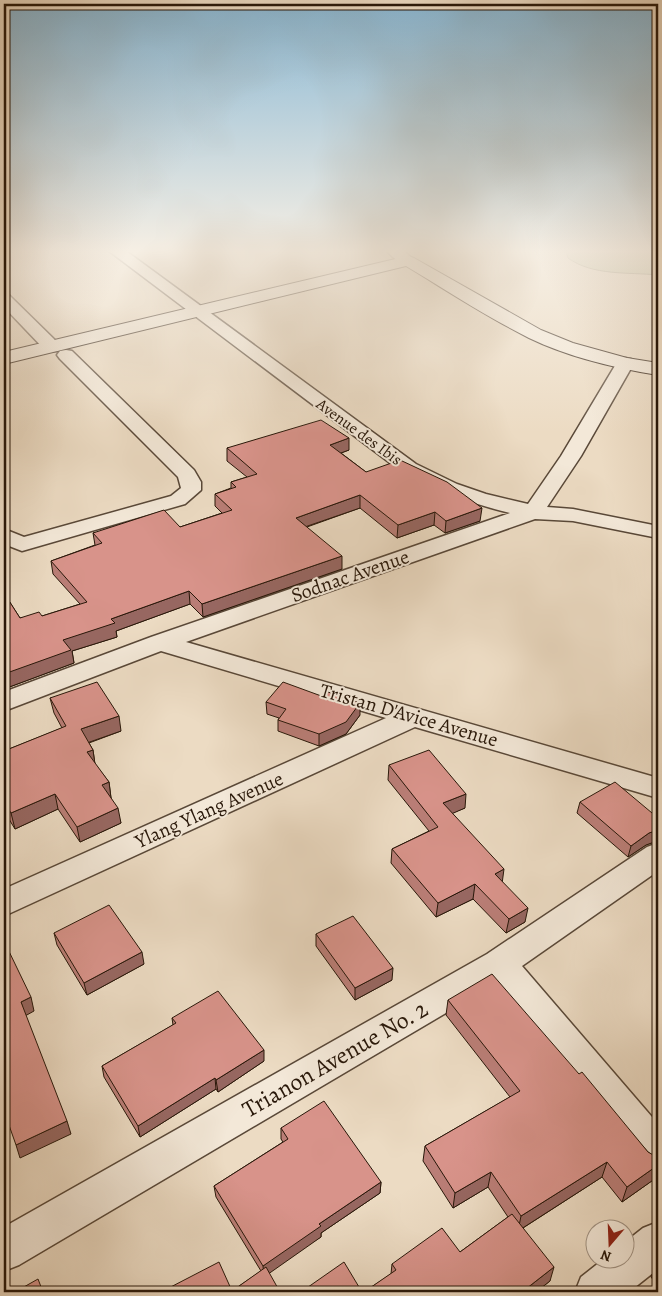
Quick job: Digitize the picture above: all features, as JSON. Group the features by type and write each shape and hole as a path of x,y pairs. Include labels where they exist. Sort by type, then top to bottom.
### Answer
{"main road":[{"path":"4,370 59,351 219,311"},
{"path":"496,311 535,334 566,347 626,363 658,369"},
{"path":"4,358 59,351"}],"street":[{"path":"4,536 22,544 178,500 191,490 191,482 187,474 18,311"},
{"name":"Avenue des Ibis","path":"197,311 409,468 450,488 479,499 533,512 573,515 658,532"},
{"path":"533,512 571,456 626,363"},
{"name":"Sodnac Avenue","path":"4,702 160,642 533,512"},
{"name":"Tristan D'Avice Avenue","path":"160,642 658,788"},
{"name":"Ylang Ylang Avenue","path":"4,903 415,716"},
{"name":"Trianon Avenue No. 2","path":"4,1250 498,964 658,855"},
{"path":"498,964 658,1152"},
{"path":"596,1292 658,1243"}],"building":[{"path":"321,420 349,438 330,445 366,472 400,460 447,482 482,508 446,521 435,512 398,525 360,495 296,518 342,556 202,604 189,591 111,619 115,623 63,640 71,650 4,674 4,593 20,618 39,612 42,616 87,602 51,561 102,543 93,533 164,510 180,527 232,510 215,494 236,487 231,482 257,474 227,448"},
{"path":"97,682 119,716 81,729 93,750 87,752 109,782 102,785 118,808 77,827 55,794 11,813 4,802 4,751 66,726 50,698"},
{"path":"283,682 324,697 328,692 360,703 346,722 319,734 278,720 286,709 266,702"},
{"path":"429,750 466,794 443,803 504,869 495,874 528,908 509,919 475,884 438,903 392,849 438,827 389,765"},
{"path":"615,782 658,818 658,830 649,833 631,846 580,802"},
{"path":"109,905 142,952 84,983 54,933"},
{"path":"353,916 393,968 355,988 316,934"},
{"path":"4,941 31,997 21,1002 67,1121 16,1145 4,1111 4,1070 9,1068 4,1052"},
{"path":"492,974 579,1074 582,1072 648,1152 658,1159 658,1165 627,1187 607,1162 521,1216 491,1172 455,1193 425,1146 520,1091 448,1000"},
{"path":"218,991 264,1050 138,1126 102,1066 176,1023 172,1018"},
{"path":"324,1101 381,1182 319,1224 321,1226 263,1266 214,1186 288,1139 281,1128"},
{"path":"512,1214 554,1267 522,1292 510,1292 509,1290 506,1292 364,1292 396,1270 392,1264 442,1228 460,1252"},
{"path":"219,1262 232,1291 266,1267 280,1292 163,1291"},
{"path":"344,1262 362,1292 301,1292"},
{"path":"38,1279 43,1292 15,1292"}]}
